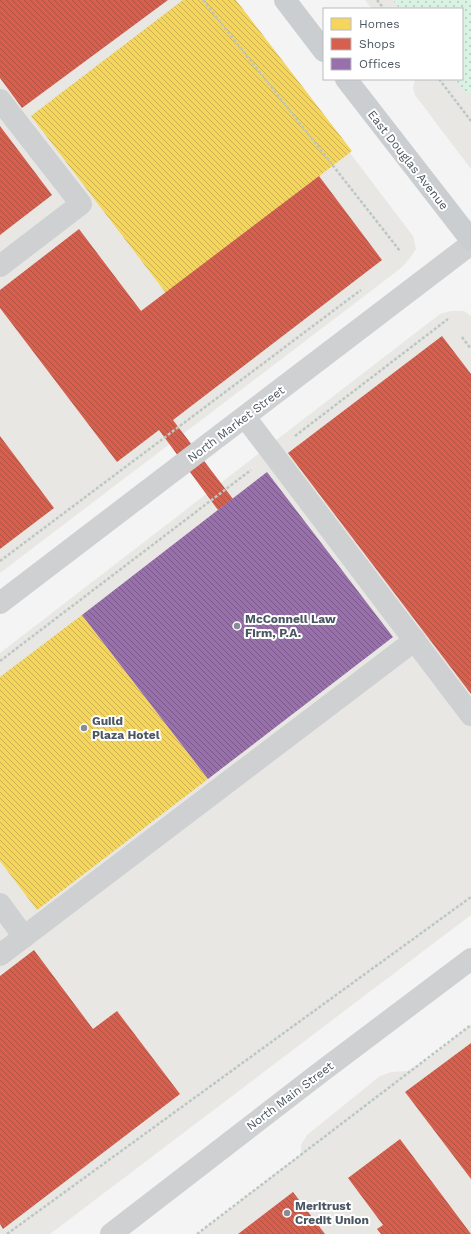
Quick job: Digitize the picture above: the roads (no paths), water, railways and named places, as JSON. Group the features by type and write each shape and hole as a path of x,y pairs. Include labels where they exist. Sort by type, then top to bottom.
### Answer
{"main road":[{"path":"285,0 323,50"},
{"name":"East Douglas Avenue","path":"347,80 471,240"}],"street":[{"path":"0,100 81,204 0,266"},
{"name":"North Market Street","path":"0,603 471,244"},
{"path":"245,417 471,715"},
{"path":"0,955 415,640"},
{"path":"0,904 24,937"},
{"name":"North Main Street","path":"111,1234 317,1075 471,959"}],"place":[{"name":"McConnell Law Firm, P.A.","path":"237,626"},
{"name":"Guild Plaza Hotel","path":"84,728"},
{"name":"Meritrust Credit Union","path":"287,1213"}]}
